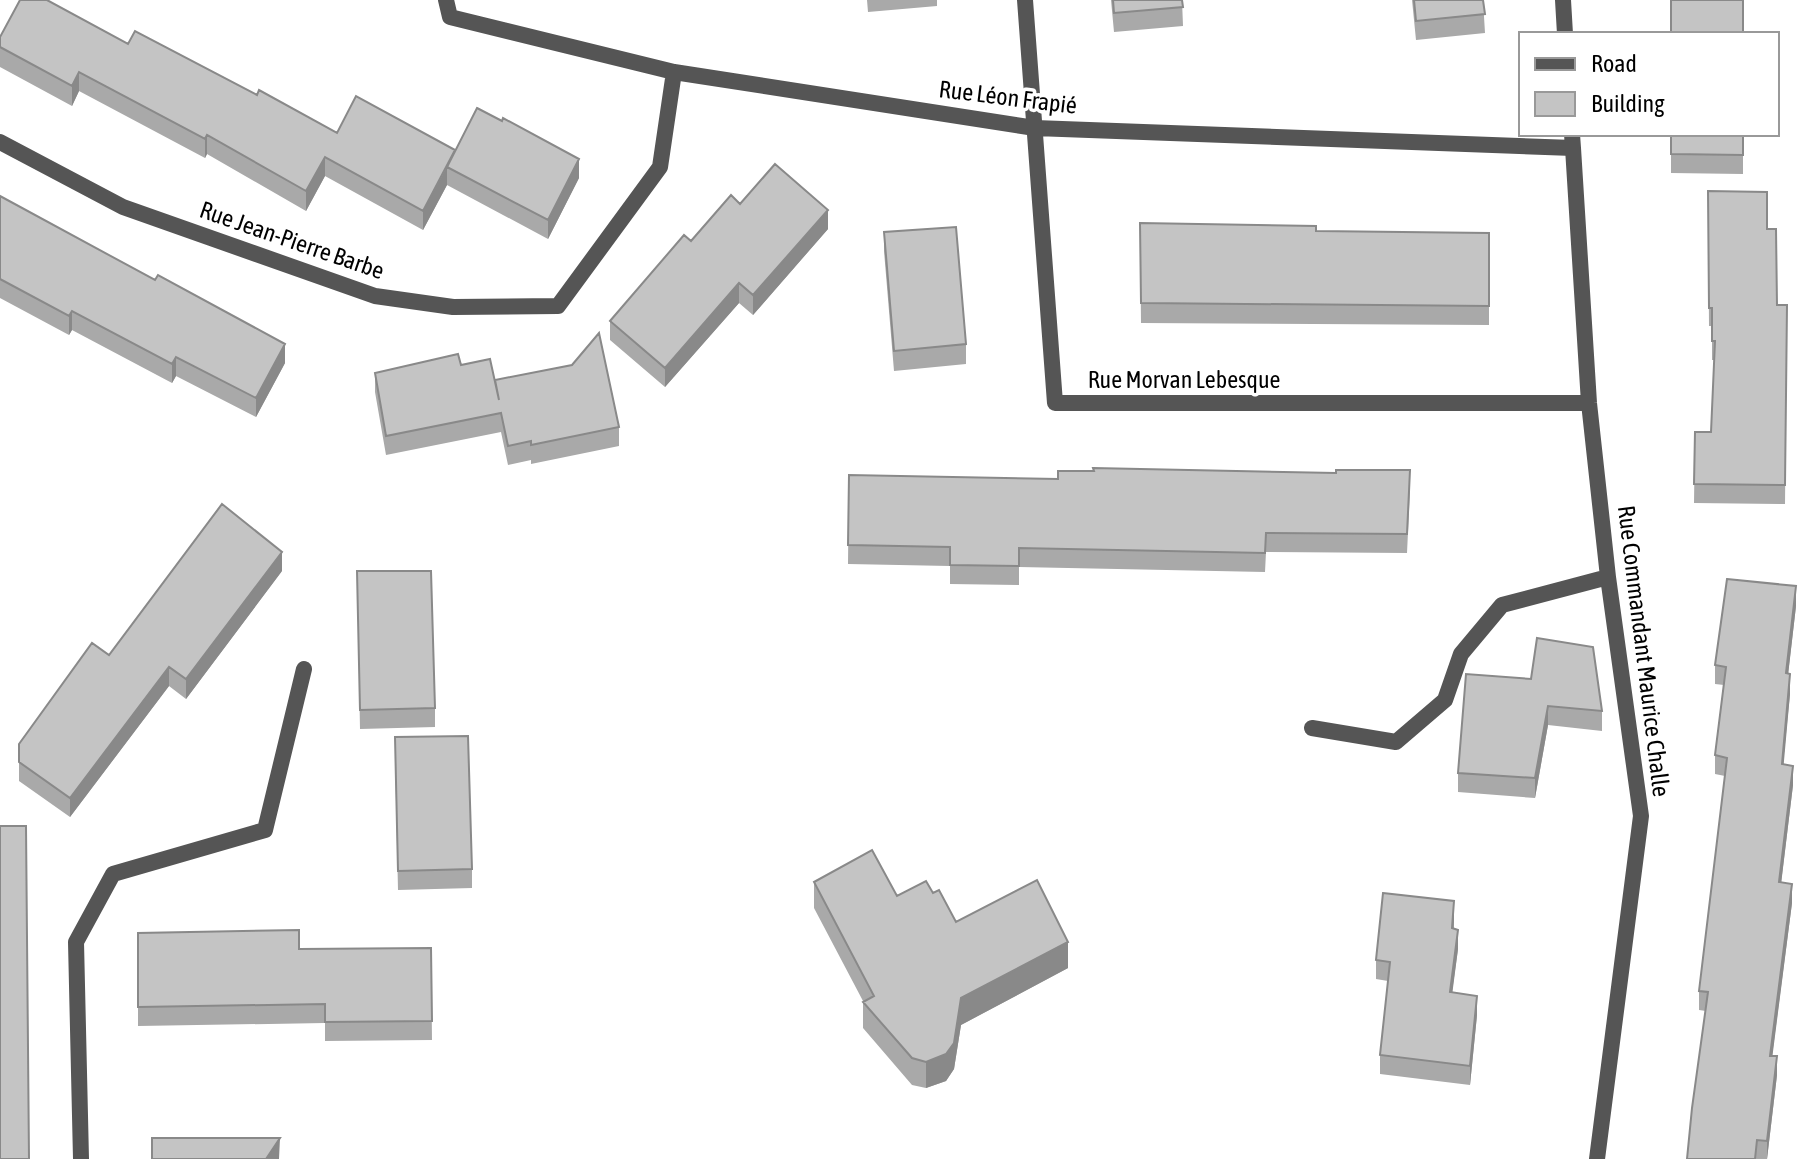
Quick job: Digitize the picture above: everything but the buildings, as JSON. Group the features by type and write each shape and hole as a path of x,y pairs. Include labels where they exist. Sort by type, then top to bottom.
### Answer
{"street":[{"name":"Rue Léon Frapié","path":"446,0 450,17 674,72 1035,128 1572,141"},
{"path":"1025,0 1035,128"},
{"path":"1563,0 1565,32"},
{"name":"Rue Jean-Pierre Barbe","path":"0,142 123,207 375,296 453,307 558,306 660,167 674,72"},
{"name":"Rue Morvan Lebesque","path":"1035,128 1055,403 1589,403"},
{"name":"Rue Commandant Maurice Challe","path":"1572,141 1589,403 1608,577 1641,816 1597,1159"},
{"path":"1312,728 1396,742 1445,700 1461,654 1502,605 1608,577"},
{"path":"81,1159 76,942 113,874 265,830 304,669"}]}
